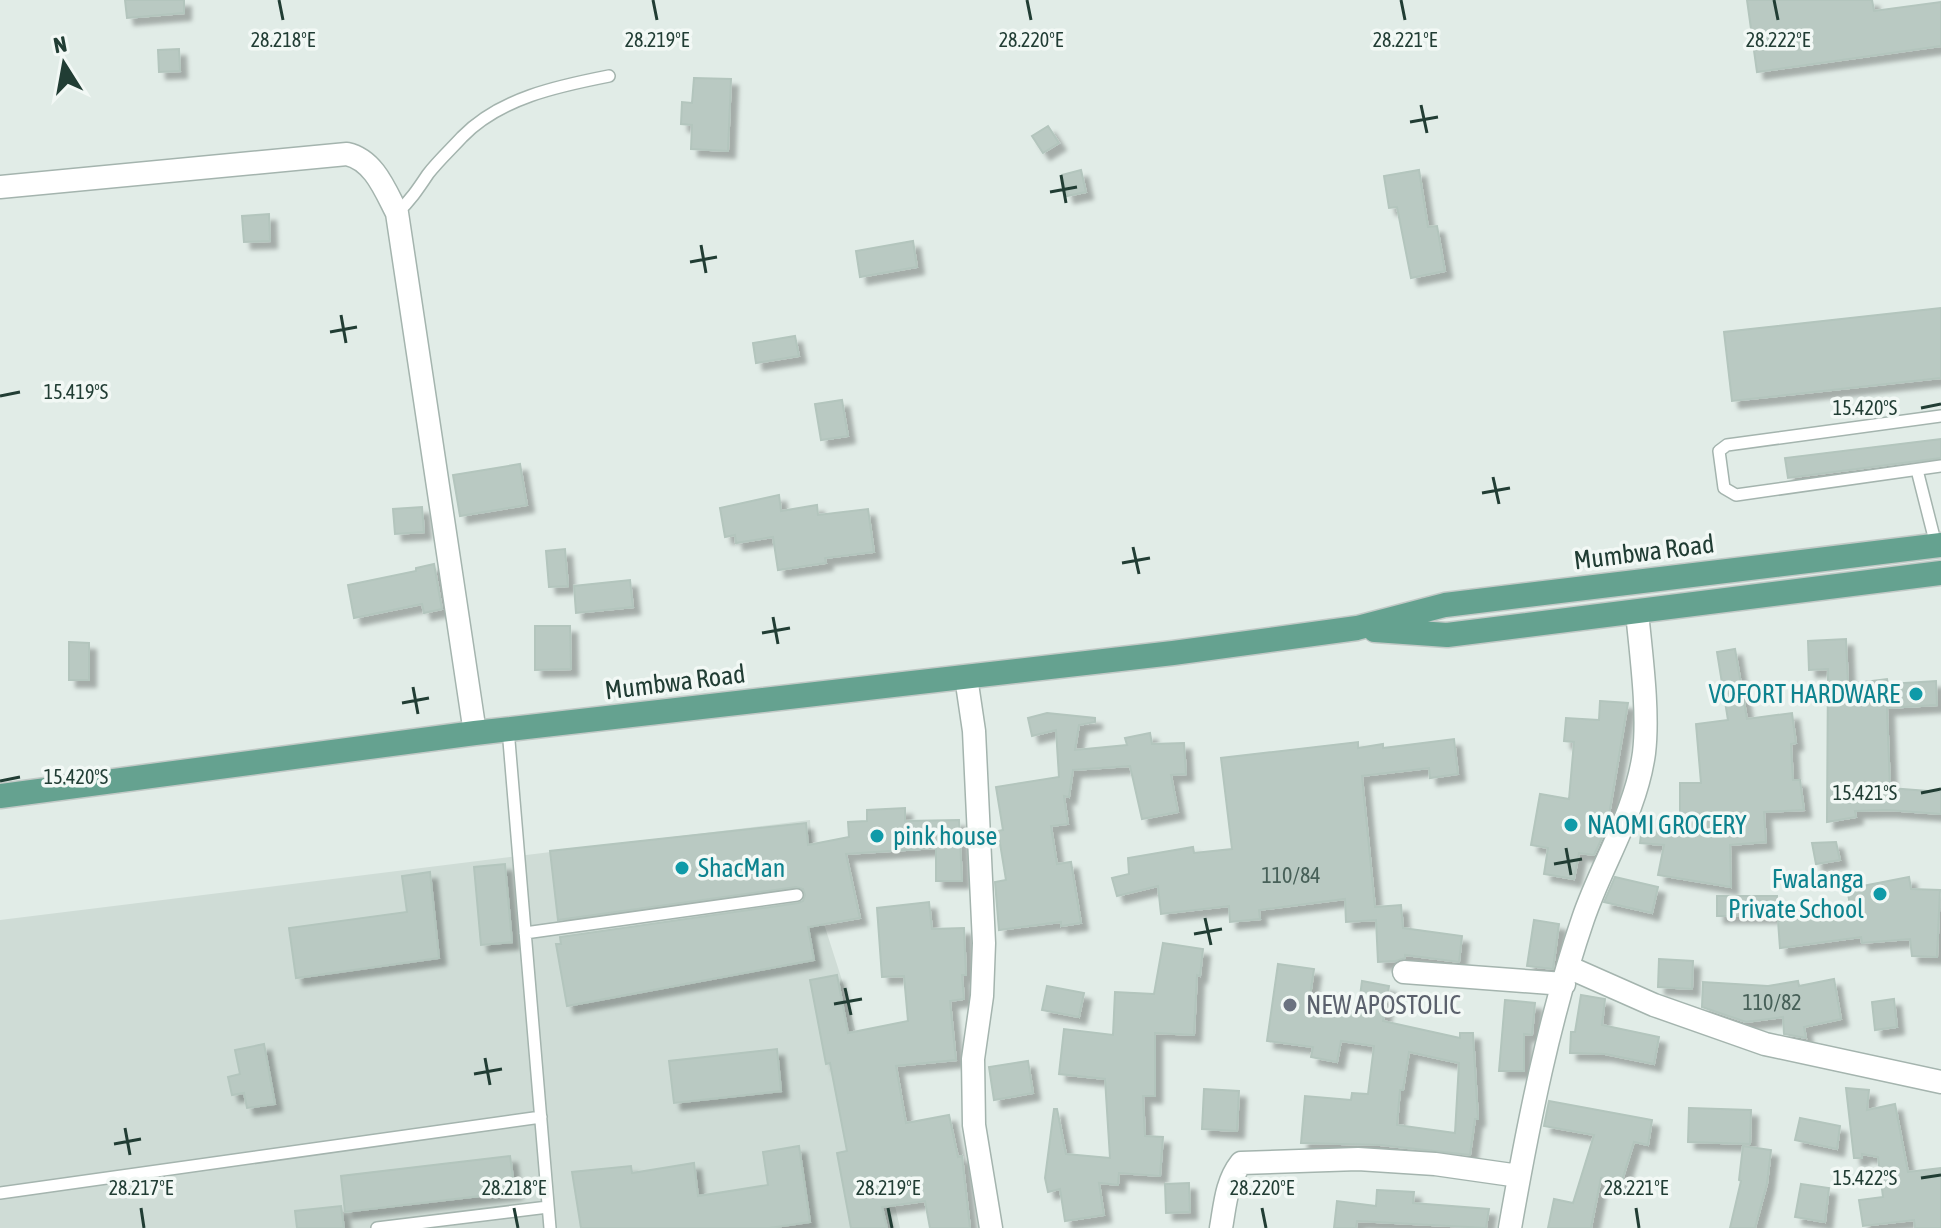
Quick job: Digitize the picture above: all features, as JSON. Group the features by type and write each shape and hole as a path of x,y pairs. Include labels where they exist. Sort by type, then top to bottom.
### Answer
{"main road":[{"name":"Mumbwa Road","path":"0,796 475,733 1173,653 1357,628 1445,605 1938,545"},
{"name":"Mumbwa Road","path":"1357,628 1447,635 1941,573"}],"street":[{"path":"0,187 347,154 359,156 370,166 397,213 475,733"},
{"path":"1510,1228 1519,1176 1566,976 1584,916 1622,829 1644,752 1643,683 1637,612"},
{"path":"966,677 976,762 984,943 982,996 973,1059 974,1125 991,1228"},
{"path":"1404,972 1566,976 1765,1044 1941,1082"},
{"path":"1221,1228 1228,1188 1233,1173 1241,1163 1358,1159 1435,1164 1519,1176"}],"lane":[{"path":"397,213 465,134 505,107 551,87 609,76"},
{"path":"1941,416 1727,445 1719,451 1724,488 1736,495 1941,466"},
{"path":"1917,470 1938,545"},
{"path":"508,729 550,1228"},
{"path":"525,933 797,895"},
{"path":"0,1193 541,1117"},
{"path":"377,1228 548,1207"}],"shaded area":[{"path":"810,820 816,899 848,999 900,1228 0,1228 0,920"}],"building":[{"path":"125,0 184,0 184,13 127,18"},
{"path":"1747,0 1872,0 1874,11 1941,2 1941,46 1757,72"},
{"path":"179,49 180,71 159,72 158,50"},
{"path":"694,78 731,79 728,151 691,149 692,125 681,124 682,102 692,103"},
{"path":"1048,126 1059,143 1043,153 1032,136"},
{"path":"1081,170 1086,192 1067,196 1062,175"},
{"path":"1419,170 1428,227 1437,226 1445,271 1411,278 1397,207 1389,208 1384,176"},
{"path":"269,214 270,241 244,242 242,216"},
{"path":"913,241 917,267 860,277 856,251"},
{"path":"1941,308 1941,378 1732,401 1724,332"},
{"path":"795,336 799,356 756,363 753,343"},
{"path":"842,400 848,436 821,440 815,404"},
{"path":"1941,439 1941,458 1788,478 1785,458"},
{"path":"520,464 527,505 460,516 453,475"},
{"path":"779,495 781,511 817,505 818,515 868,509 874,552 825,558 826,563 778,570 773,537 736,543 735,535 725,537 720,508"},
{"path":"422,507 424,532 395,534 393,509"},
{"path":"565,549 568,586 549,587 546,551"},
{"path":"434,564 442,609 424,613 422,604 354,618 348,585 416,571 416,568"},
{"path":"630,580 633,607 576,613 574,586"},
{"path":"535,626 570,626 571,669 535,670"},
{"path":"1846,639 1848,684 1887,679 1888,684 1936,681 1937,705 1887,708 1890,788 1941,792 1941,814 1855,811 1856,817 1827,822 1828,669 1809,670 1808,641"},
{"path":"69,642 89,643 89,680 69,680"},
{"path":"1735,649 1747,719 1792,713 1796,743 1791,744 1793,780 1800,780 1804,810 1764,812 1766,842 1730,845 1731,887 1658,875 1664,845 1640,843 1643,818 1680,822 1680,783 1701,783 1696,724 1728,720 1717,652"},
{"path":"1600,701 1628,703 1607,827 1594,855 1579,853 1574,879 1544,874 1548,848 1531,845 1540,794 1569,799 1574,742 1564,741 1566,718 1599,720"},
{"path":"1047,713 1095,718 1095,722 1079,725 1075,750 1127,745 1125,738 1150,733 1152,744 1184,743 1186,774 1171,775 1178,812 1142,819 1130,766 1073,770 1069,797 1064,796 1068,824 1051,826 1057,864 1071,862 1081,923 1061,926 1061,922 999,930 995,882 1006,880 998,831 1003,830 996,787 1059,777 1056,730 1032,736 1028,718"},
{"path":"1454,739 1458,774 1430,778 1429,768 1362,776 1375,907 1401,905 1403,928 1462,936 1459,962 1405,955 1405,958 1396,961 1378,962 1376,920 1346,922 1345,899 1259,910 1260,919 1230,922 1229,906 1161,914 1158,886 1117,896 1112,878 1129,874 1128,858 1193,847 1194,853 1232,849 1221,758 1358,742 1358,748 1383,744 1383,748"},
{"path":"905,808 905,821 959,820 962,881 936,881 936,848 846,854 860,918 808,927 814,960 567,1006 556,944 561,944 560,937 798,903 803,901 805,895 803,889 796,887 558,920 550,851 806,823 808,845 849,837 848,822 867,821 867,810"},
{"path":"1836,842 1840,860 1816,864 1812,843"},
{"path":"505,864 512,942 481,945 474,867"},
{"path":"430,872 439,958 296,978 289,928 407,912 402,876"},
{"path":"1615,877 1658,887 1652,913 1604,902"},
{"path":"1909,877 1911,889 1940,890 1937,957 1912,956 1910,939 1862,943 1861,937 1780,948 1778,921 1851,909 1847,889"},
{"path":"1717,896 1777,896 1777,916 1717,916"},
{"path":"929,902 932,929 964,928 964,999 950,1001 956,1060 896,1066 906,1123 949,1115 958,1157 962,1156 970,1228 930,1228 925,1201 882,1207 887,1228 851,1228 837,1153 847,1151 810,980 837,975 848,1033 908,1021 904,976 882,977 877,908"},
{"path":"1534,920 1559,924 1553,969 1527,966"},
{"path":"1163,943 1203,949 1200,976 1197,975 1194,1035 1155,1033 1155,1096 1143,1096 1145,1136 1163,1137 1160,1176 1119,1173 1118,1185 1099,1183 1104,1215 1065,1221 1060,1189 1048,1192 1045,1178 1054,1109 1057,1109 1066,1154 1110,1158 1105,1079 1059,1074 1064,1029 1113,1035 1115,992 1154,994"},
{"path":"1659,959 1693,961 1692,989 1658,987"},
{"path":"1278,964 1314,969 1309,1003 1358,1012 1362,981 1389,986 1383,1021 1460,1038 1460,1033 1473,1033 1478,1119 1475,1119 1470,1155 1380,1145 1301,1143 1305,1096 1351,1100 1352,1093 1368,1094 1374,1046 1341,1041 1337,1062 1311,1057 1313,1047 1267,1041","holes":["1409,1052 1459,1063 1455,1133 1397,1125 1400,1090 1403,1090"]},
{"path":"1834,979 1841,1019 1804,1027 1806,1038 1784,1034 1783,1017 1746,1022 1702,1007 1703,982 1768,986 1798,981 1799,986"},
{"path":"1047,986 1084,993 1079,1017 1042,1010"},
{"path":"1581,995 1605,999 1602,1025 1659,1037 1654,1064 1605,1054 1570,1053 1571,1032 1575,1032"},
{"path":"1894,999 1897,1027 1875,1030 1872,1002"},
{"path":"1505,1000 1535,1003 1532,1035 1524,1034 1524,1071 1499,1071"},
{"path":"264,1044 275,1104 247,1108 244,1093 232,1095 228,1077 240,1074 235,1050"},
{"path":"777,1049 781,1091 674,1103 669,1061"},
{"path":"1028,1061 1033,1093 994,1100 989,1067"},
{"path":"1846,1088 1869,1090 1867,1110 1895,1104 1908,1172 1941,1168 1941,1228 1915,1228 1914,1220 1863,1226 1859,1200 1883,1197 1878,1157 1862,1154 1862,1158 1854,1158"},
{"path":"1204,1089 1239,1091 1237,1131 1202,1129"},
{"path":"1549,1101 1652,1120 1648,1145 1634,1142 1621,1184 1601,1178 1591,1228 1548,1228 1554,1199 1573,1203 1594,1135 1544,1126"},
{"path":"1689,1108 1751,1110 1750,1144 1688,1142"},
{"path":"1800,1118 1840,1126 1837,1149 1795,1140"},
{"path":"799,1146 810,1222 769,1228 581,1228 572,1172 631,1166 632,1173 694,1163 698,1196 768,1185 763,1152"},
{"path":"1743,1146 1771,1150 1767,1184 1755,1228 1730,1228 1741,1181"},
{"path":"510,1156 515,1192 345,1212 341,1176"},
{"path":"1189,1183 1190,1212 1166,1213 1165,1184"},
{"path":"1801,1184 1829,1188 1825,1222 1795,1217"},
{"path":"1377,1190 1414,1192 1413,1203 1489,1209 1486,1228 1357,1221 1356,1228 1334,1228 1337,1201 1376,1206"},
{"path":"341,1206 344,1228 297,1228 295,1211"}],"place":[{"name":"VOFORT HARDWARE","path":"1916,694"},
{"name":"NAOMI GROCERY","path":"1571,825"},
{"name":"pink house","path":"877,836"},
{"name":"ShacMan","path":"682,868"},
{"name":"Fwalanga Private School","path":"1880,894"},
{"name":"NEW APOSTOLIC","path":"1290,1005"}]}
